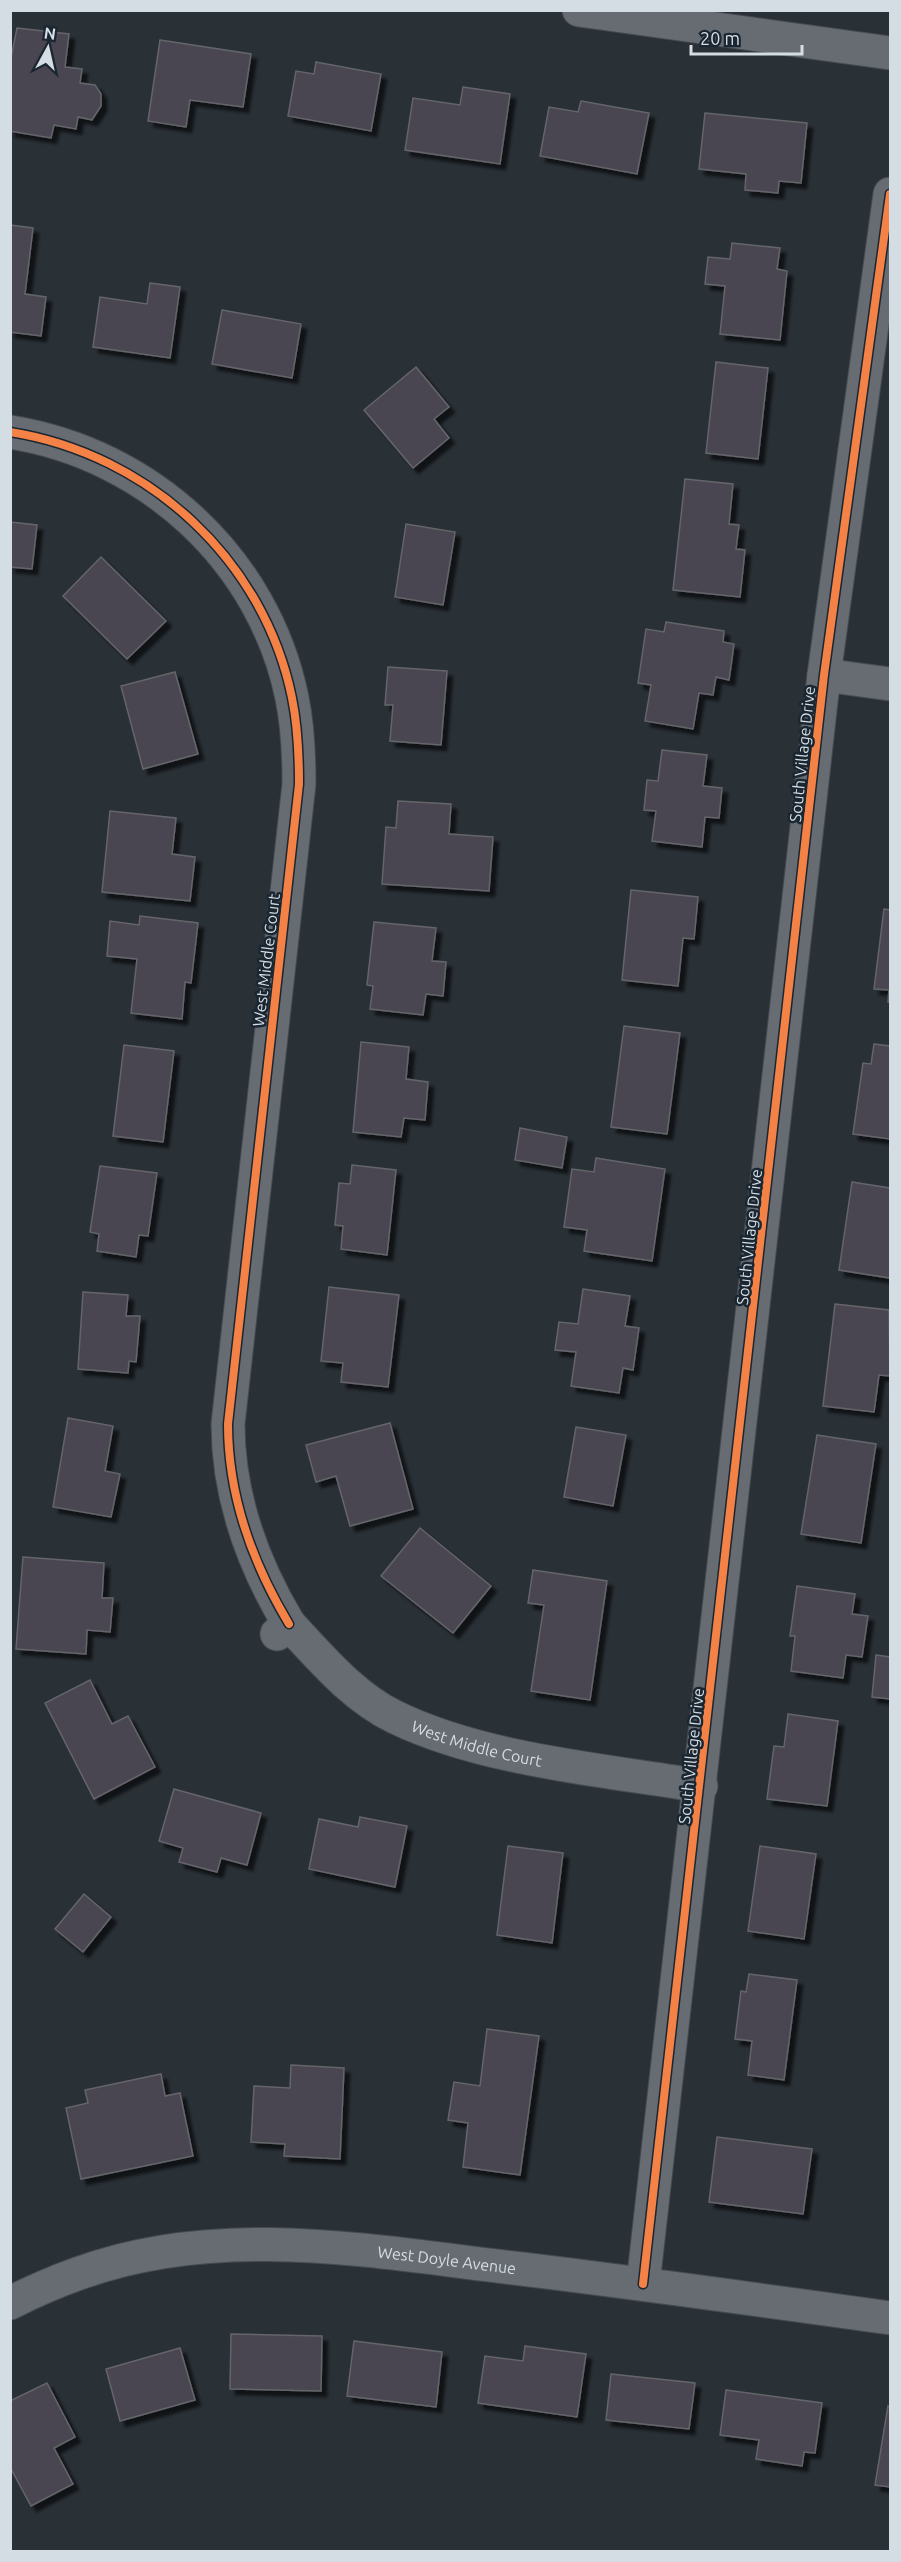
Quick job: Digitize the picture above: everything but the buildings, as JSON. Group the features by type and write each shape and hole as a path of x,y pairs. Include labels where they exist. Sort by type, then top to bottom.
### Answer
{"street":[{"path":"579,10 891,53"},
{"name":"South Village Drive","path":"643,2284 701,1786 824,675 891,194"},
{"name":"West Middle Court","path":"10,432 56,442 96,456 126,471 231,552 267,624 292,696 298,732 299,784 228,1424 229,1459 244,1528 283,1629 334,1672 394,1717 481,1749 701,1786"},
{"path":"824,675 891,684"},
{"name":"West Doyle Avenue","path":"10,2302 78,2273 134,2258 236,2244 295,2244 364,2250 643,2284 891,2318"}],"cycle path":[{"path":"643,2284 824,675 890,194"},
{"path":"10,432 61,444 109,463 153,489 193,522 227,559 256,601 278,648 292,698 298,741 299,784 228,1424 232,1477 245,1528 264,1577 289,1624"}]}
